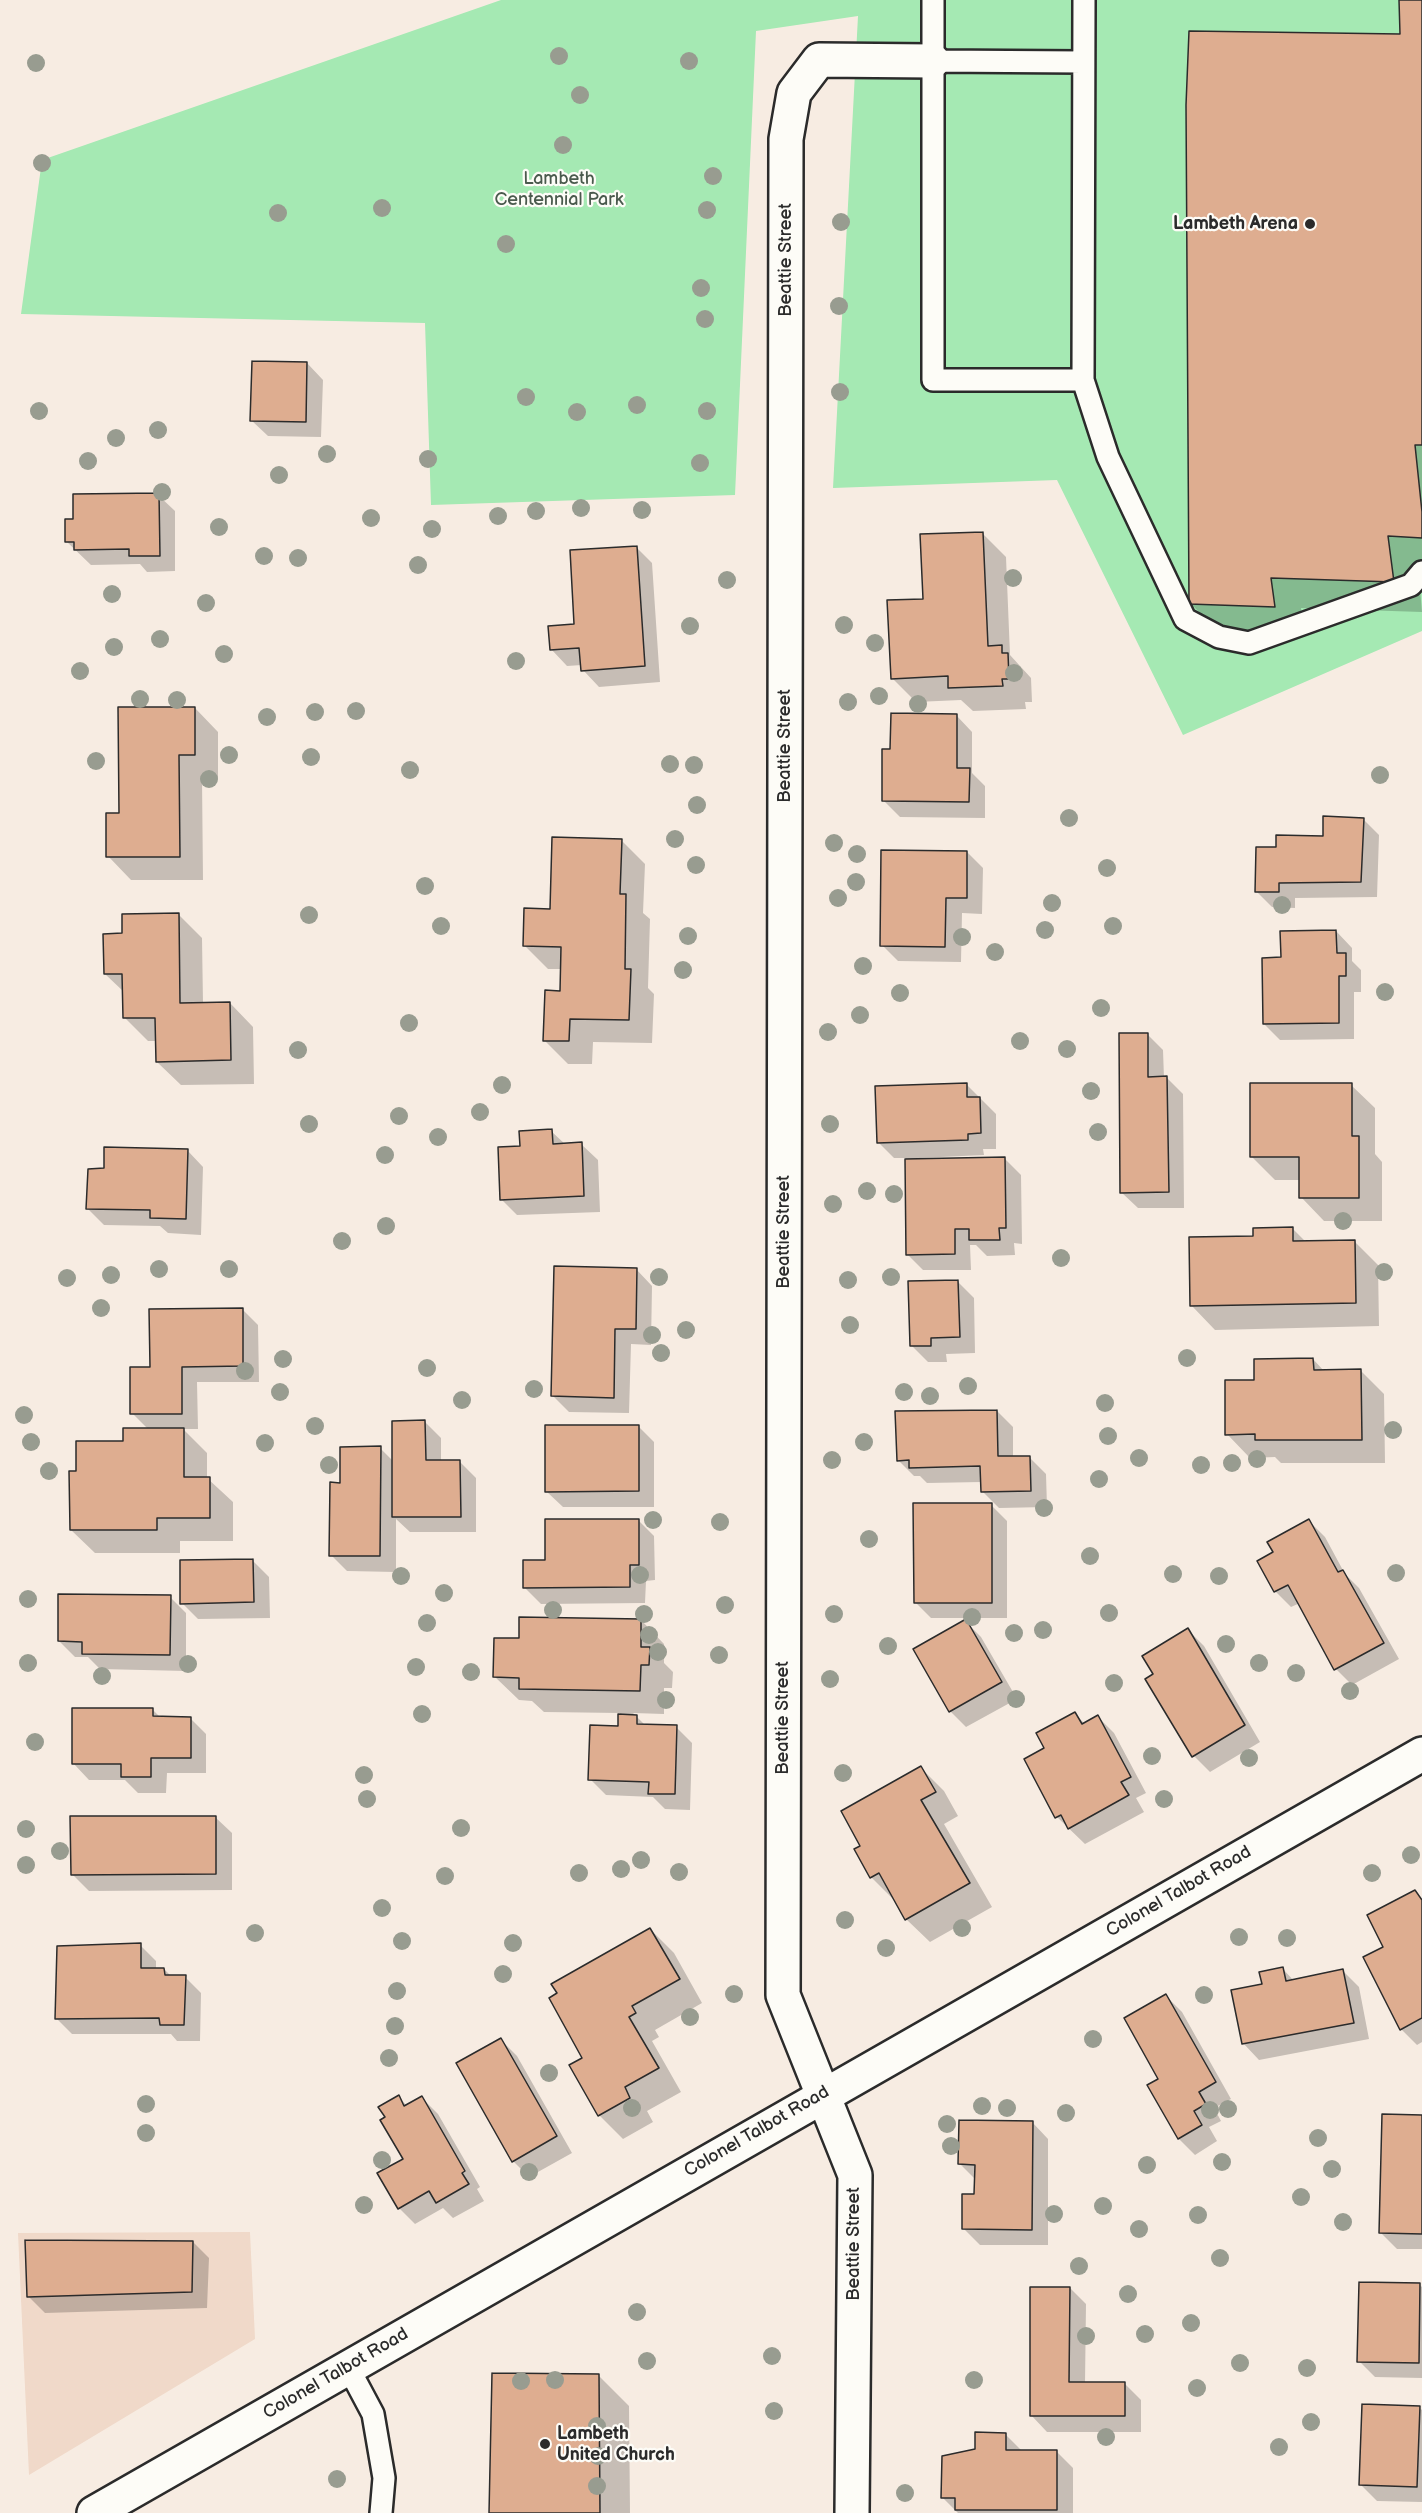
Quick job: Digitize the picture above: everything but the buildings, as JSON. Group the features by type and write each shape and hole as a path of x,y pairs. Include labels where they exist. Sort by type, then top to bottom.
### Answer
{"street":[{"name":"Beattie Street","path":"852,2513 855,2175 821,2096 783,1995 786,139 794,93 819,60 933,62"},
{"name":"Colonel Talbot Road","path":"111,2509 348,2367 1422,1754"}],"lane":[{"path":"933,0 933,380 1083,380"},
{"path":"1084,0 1083,380 1108,457 1185,620 1219,637 1249,643 1411,585 1422,572"},
{"path":"933,62 1083,62"},
{"path":"348,2367 373,2414 384,2478 381,2513"}],"shaded area":[{"path":"250,2232 255,2339 29,2475 18,2233"}],"green space":[{"name":"Lambeth Centennial Park","path":"501,0 1422,0 1422,631 1183,735 1057,480 833,488 858,16 756,31 735,495 431,505 425,323 21,314 42,160"}],"place":[{"name":"Lambeth Arena","path":"1310,224"},
{"name":"Lambeth United Church","path":"545,2444"}]}
